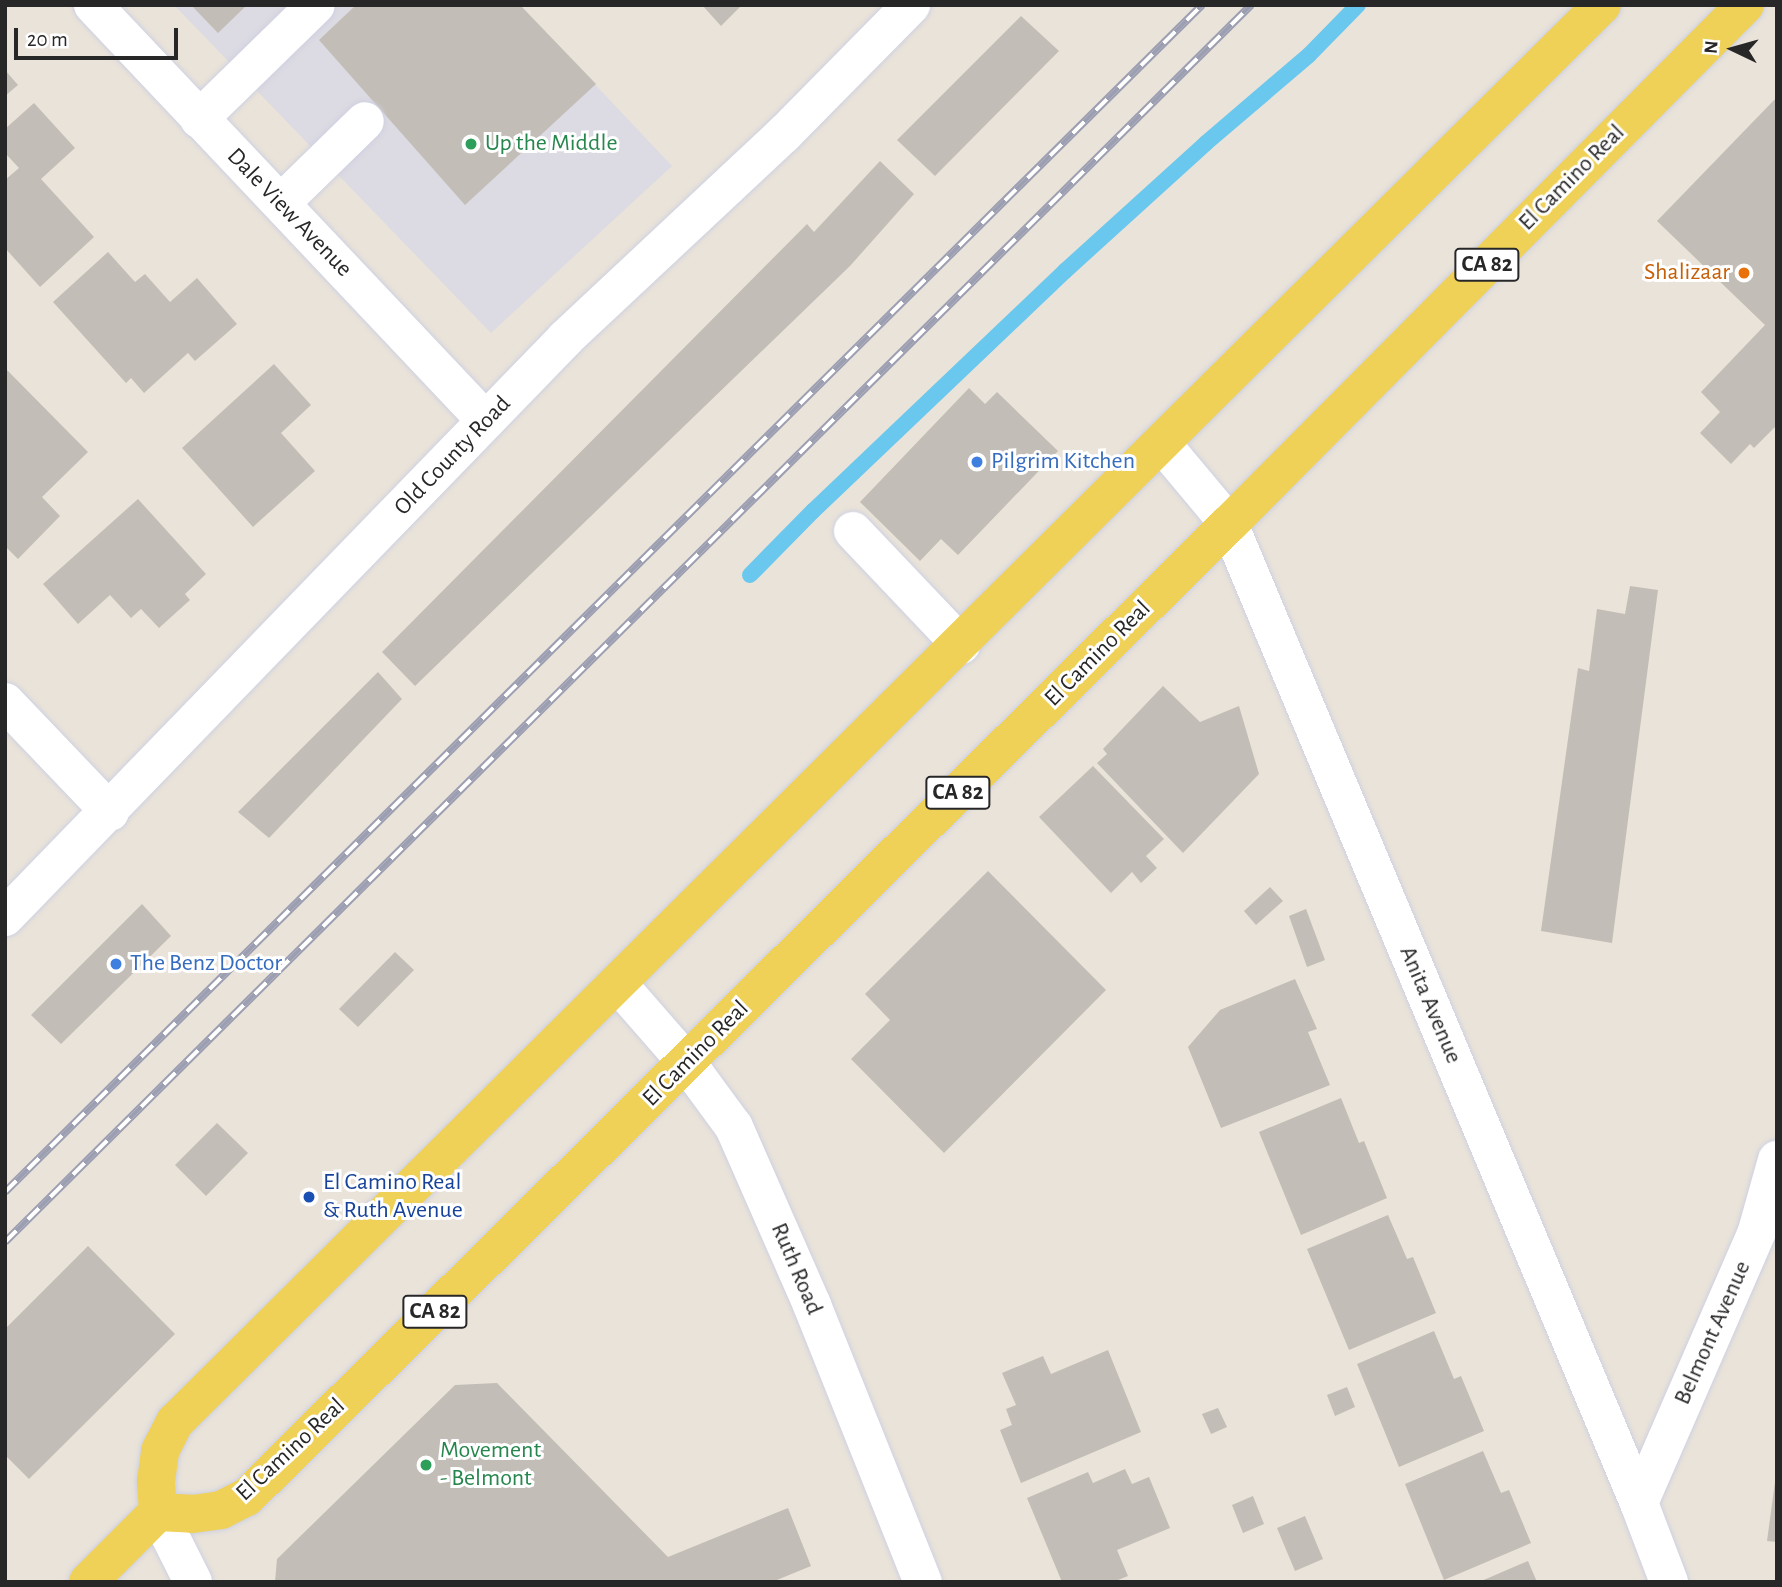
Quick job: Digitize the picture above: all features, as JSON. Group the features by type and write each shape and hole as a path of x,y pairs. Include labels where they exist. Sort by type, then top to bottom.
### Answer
{"main road":[{"path":"88,1582 158,1512 156,1480 160,1451 175,1422 1163,445 1602,5"},
{"name":"El Camino Real","path":"158,1512 193,1514 221,1510 247,1497 1229,524 1745,5"}],"street":[{"name":"Dale View Avenue","path":"93,5 486,421"},
{"path":"199,119 316,5"},
{"name":"Old County Road","path":"5,917 110,812 566,338 784,134 911,5"},
{"path":"281,202 365,121"},
{"name":"Anita Avenue","path":"1163,445 1229,524 1639,1503 1669,1582"},
{"path":"853,531 961,645"},
{"path":"5,702 110,812"},
{"name":"Ruth Road","path":"619,985 687,1063 734,1127 812,1305 923,1582"},
{"name":"Belmont Avenue","path":"1639,1503 1767,1226 1777,1160"},
{"path":"158,1512 193,1582"}],"shaded area":[{"path":"174,5 520,5 672,166 491,333"}],"building":[{"path":"191,5 247,5 218,33"},
{"name":"Up the Middle","path":"356,5 520,5 596,84 465,205 319,40"},
{"path":"702,5 742,5 721,26"},
{"path":"1021,16 1059,51 935,176 897,140"},
{"path":"5,70 18,85 5,96"},
{"name":"Shalizaar","path":"1777,97 1777,425 1754,448 1750,444 1731,464 1700,433 1720,412 1701,392 1765,325 1657,221"},
{"path":"34,103 75,148 41,179 94,237 40,287 5,248 5,180 19,168 5,153 5,129"},
{"path":"880,161 914,194 850,266 415,686 382,652 807,224 814,232"},
{"path":"108,252 135,282 145,274 170,302 197,278 237,324 195,361 188,353 144,393 131,378 126,383 53,302"},
{"path":"274,364 311,405 281,433 315,471 253,527 182,448"},
{"path":"7,370 88,452 42,497 60,516 18,559 5,546"},
{"path":"969,388 985,404 997,392 1058,451 958,555 941,539 920,561 860,502"},
{"path":"138,499 206,574 185,594 190,600 159,628 141,609 131,618 110,595 78,624 43,584"},
{"path":"1630,586 1658,590 1612,943 1541,931 1578,668 1589,671 1597,609 1625,614"},
{"path":"378,672 402,699 269,838 238,812"},
{"path":"1163,686 1200,722 1239,706 1259,774 1183,853 1097,763 1107,754 1103,749"},
{"path":"1093,766 1164,839 1146,856 1157,868 1141,883 1132,872 1111,893 1039,817"},
{"path":"988,871 1106,990 944,1153 851,1059 890,1020 865,994"},
{"path":"1270,887 1283,901 1256,925 1244,911"},
{"path":"142,904 171,936 61,1044 31,1015"},
{"path":"1306,909 1325,960 1307,967 1289,916"},
{"path":"395,952 414,970 358,1027 339,1009"},
{"path":"1295,979 1317,1029 1308,1032 1330,1085 1221,1128 1188,1047 1220,1010"},
{"path":"1341,1098 1359,1143 1364,1141 1387,1198 1301,1235 1259,1132"},
{"path":"217,1123 248,1153 206,1196 175,1165"},
{"path":"1388,1215 1407,1259 1413,1257 1436,1313 1349,1350 1307,1249"},
{"path":"88,1246 175,1334 29,1479 5,1455 5,1329"},
{"path":"1434,1331 1454,1379 1461,1376 1484,1431 1399,1467 1357,1364"},
{"path":"1108,1350 1141,1432 1021,1483 1000,1430 1012,1425 1006,1409 1016,1405 1002,1373 1043,1356 1051,1374"},
{"path":"497,1383 668,1557 788,1508 811,1566 772,1582 275,1582 277,1559 455,1385"},
{"path":"1347,1387 1355,1407 1335,1416 1327,1395"},
{"path":"1218,1408 1227,1427 1211,1434 1202,1414"},
{"path":"1483,1451 1501,1493 1509,1490 1531,1543 1444,1580 1405,1484"},
{"path":"1125,1469 1132,1484 1149,1477 1170,1528 1117,1550 1128,1576 1113,1582 1062,1582 1027,1498 1088,1472 1093,1483"},
{"path":"1775,1482 1777,1483 1777,1542 1767,1541"},
{"path":"1253,1496 1264,1524 1243,1533 1232,1505"},
{"path":"1305,1516 1323,1559 1295,1571 1277,1528"},
{"path":"1528,1561 1537,1582 1479,1582"}],"waterway":[{"path":"750,575 813,511 1065,271 1206,143 1309,55 1358,5"}],"railway":[{"path":"5,1192 1202,5"},
{"path":"5,1242 1251,5"}],"place":[{"name":"Up the Middle","path":"471,144"},
{"name":"Shalizaar","path":"1744,273"},
{"name":"Pilgrim Kitchen","path":"977,462"},
{"name":"The Benz Doctor","path":"116,964"},
{"name":"El Camino Real & Ruth Avenue","path":"309,1197"},
{"name":"Movement - Belmont","path":"426,1465"}]}
